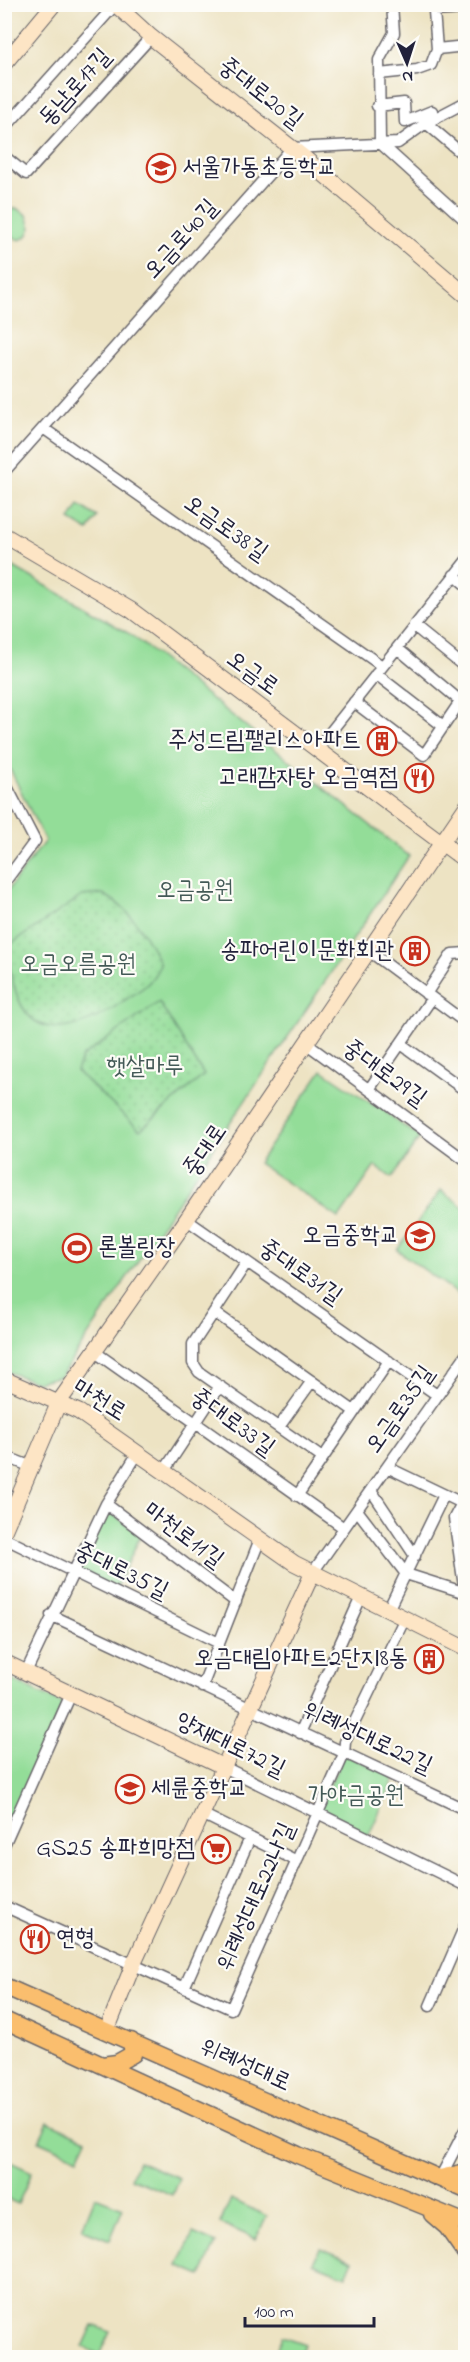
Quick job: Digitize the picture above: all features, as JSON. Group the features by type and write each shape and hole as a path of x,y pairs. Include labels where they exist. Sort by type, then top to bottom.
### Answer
{"main road":[{"name":"위례성대로","path":"4,1986 465,2190"},
{"path":"4,2020 298,2155 465,2223"},
{"path":"102,2065 128,2059 133,2054 131,2041"},
{"path":"440,2178 465,2172"},
{"path":"426,2206 447,2227 465,2254"}],"street":[{"path":"4,64 54,4"},
{"path":"392,4 394,33 379,60 377,106 380,143 465,221"},
{"name":"중대로20길","path":"115,5 151,37 292,148 463,288"},
{"name":"동남로17길","path":"4,129 115,5"},
{"path":"379,74 417,70 431,64 437,49 434,11 465,9"},
{"name":"동남로17길","path":"4,156 26,174 151,37"},
{"path":"437,49 465,46"},
{"path":"377,106 404,103 405,122 417,120 465,94"},
{"path":"292,148 398,143 426,123 465,102"},
{"path":"426,123 465,157"},
{"name":"오금로40길","path":"4,472 292,148"},
{"name":"오금로38길","path":"43,428 379,670 443,726"},
{"name":"오금로","path":"4,535 131,610 465,861"},
{"path":"317,749 465,561"},
{"path":"454,575 465,585"},
{"path":"414,626 465,668"},
{"path":"354,702 424,754 463,700 397,648"},
{"path":"4,781 35,841 4,882"},
{"name":"중대로","path":"4,1531 59,1402 187,1220 465,807"},
{"path":"369,951 465,1023"},
{"path":"370,1088 401,1044 452,954 465,953"},
{"name":"중대로29길","path":"307,1044 370,1088 465,1161"},
{"path":"401,1044 465,1091"},
{"name":"중대로31길","path":"187,1220 437,1395"},
{"path":"247,1262 193,1344 191,1355 193,1363 199,1372 321,1457"},
{"path":"214,1312 354,1411"},
{"name":"중대로33길","path":"95,1352 344,1528"},
{"name":"오금로35길","path":"313,1572 465,1355"},
{"path":"297,1496 321,1457 389,1361"},
{"name":"마천로","path":"4,1379 78,1412 260,1539 313,1572 465,1649"},
{"path":"279,1427 312,1381"},
{"path":"164,1472 220,1386"},
{"name":"마천로11길","path":"26,1672 51,1615 106,1504 138,1453"},
{"path":"4,1456 32,1467"},
{"path":"357,1510 406,1574 465,1593 454,1518 464,1504 387,1467"},
{"name":"오금로35길","path":"371,1490 415,1556"},
{"path":"388,1610 444,1495"},
{"name":"마천로11길","path":"106,1504 236,1602"},
{"name":"중대로35길","path":"4,1538 219,1643"},
{"path":"202,1687 260,1539"},
{"path":"107,2030 133,1965 313,1572"},
{"path":"300,1733 361,1597"},
{"name":"위례성대로22길","path":"51,1615 465,1810"},
{"path":"344,1754 345,1742 405,1618"},
{"name":"양재대로72길","path":"4,1662 465,1886"},
{"path":"4,1845 71,1694"},
{"name":"위례성대로22나길","path":"4,1906 231,2009 344,1754"},
{"path":"202,1814 297,1861"},
{"name":"위례성대로22나길","path":"184,1988 250,1838"},
{"path":"430,2006 465,1923"},
{"path":"440,2178 465,2128"}],"green space":[{"path":"16,208 27,215 31,228 27,236 20,240 5,235 5,212"},
{"path":"79,505 97,517 88,531 70,520"},
{"name":"오금공원","path":"5,562 130,634 409,856 61,1376 36,1382 5,1371 4,895 45,841 10,769 5,766"},
{"name":"오금오름공원","path":"103,894 130,915 150,943 160,964 153,977 135,994 92,1019 76,1025 61,1028 47,1026 34,1020 23,1008 15,989 9,961 11,944 82,896"},
{"name":"햇살마루","path":"159,1002 204,1075 140,1130 76,1071 82,1057"},
{"path":"322,1070 375,1106 378,1104 392,1118 420,1137 392,1178 375,1166 339,1218 258,1163"},
{"path":"441,1190 465,1208 465,1299 397,1250"},
{"path":"104,1515 114,1515 141,1535 115,1590 76,1572"},
{"path":"5,1677 63,1704 5,1838"},
{"name":"가야금공원","path":"344,1754 395,1777 368,1837 316,1814"},
{"path":"48,2122 87,2139 78,2158 39,2141"},
{"path":"6,2160 32,2172 18,2204 5,2198"},
{"path":"138,2161 179,2178 172,2195 131,2178"},
{"path":"95,2197 123,2208 110,2240 82,2229"},
{"path":"231,2199 267,2216 256,2239 220,2223"},
{"path":"193,2233 216,2243 201,2276 178,2266"},
{"path":"320,2248 352,2261 346,2276 313,2263"},
{"path":"93,2325 110,2332 99,2355 83,2347"},
{"path":"282,2336 305,2344 300,2357 275,2354"}],"place":[{"name":"서울가동초등학교","path":"161,168"},
{"name":"주성드림팰리스아파트","path":"382,741"},
{"name":"고래감자탕 오금역점","path":"419,778"},
{"name":"송파어린이문화회관","path":"415,951"},
{"name":"오금중학교","path":"420,1236"},
{"name":"론볼링장","path":"77,1248"},
{"name":"오금대림아파트2단지8동","path":"429,1659"},
{"name":"세륜중학교","path":"130,1789"},
{"name":"GS25 송파희망점","path":"216,1849"},
{"name":"연형","path":"35,1939"}]}
